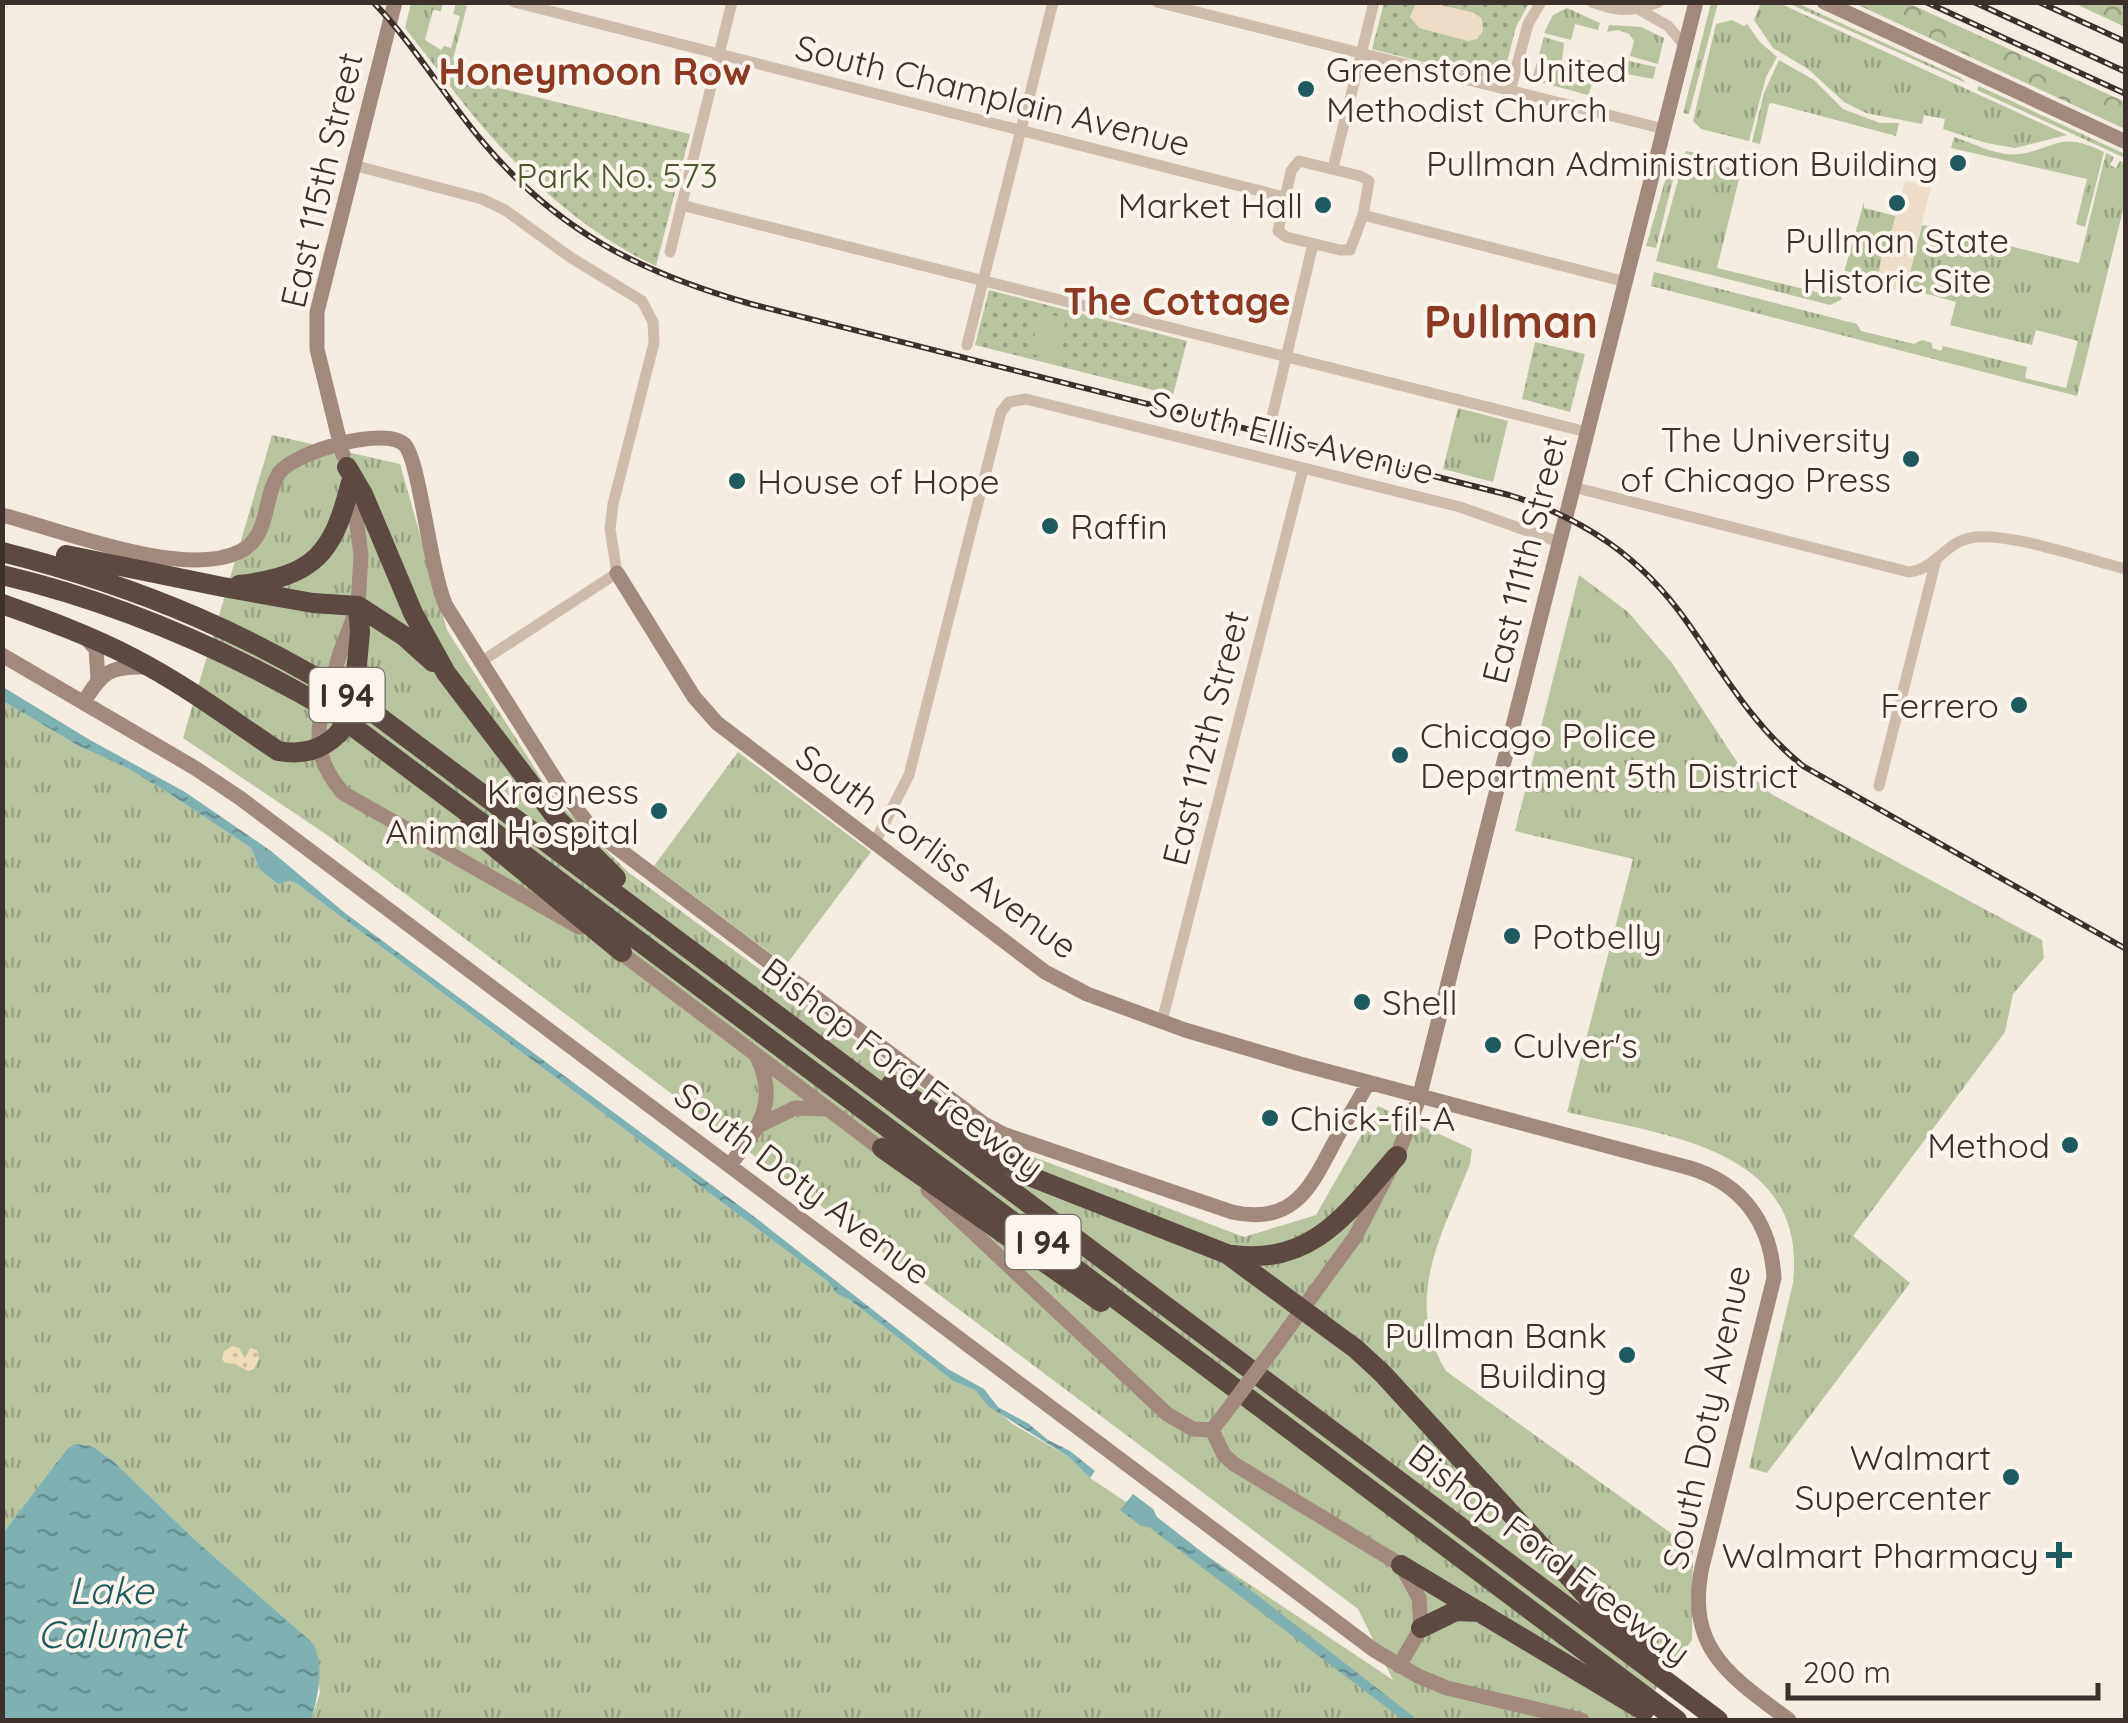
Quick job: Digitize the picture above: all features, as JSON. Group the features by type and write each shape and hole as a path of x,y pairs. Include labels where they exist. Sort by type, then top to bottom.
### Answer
{"highway":[{"path":"223,587 260,582 312,562 332,541 349,475"},
{"path":"349,475 363,494 406,600 446,673 558,820 621,882 649,918"},
{"path":"2,548 34,548 312,603 358,606 404,636 446,673"},
{"name":"Bishop Ford Freeway","path":"2,548 162,600 233,631 296,664 413,740 1718,1720"},
{"name":"Bishop Ford Freeway","path":"2,574 128,612 219,650 335,713 408,764 1677,1720"},
{"path":"2,604 82,633 149,667 278,751 297,754 319,748 339,734 348,718 349,659 360,632 358,606"},
{"path":"408,764 454,814 622,952"},
{"path":"811,1039 862,1064 1024,1174 1227,1254 1302,1309 1384,1374 1594,1604 1672,1674 1696,1704"},
{"path":"882,1148 1116,1313 1170,1337"},
{"path":"1227,1254 1271,1256 1302,1247 1342,1217 1398,1156"},
{"path":"1402,1565 1657,1720"},
{"path":"1421,1628 1456,1610 1482,1612"}],"street":[{"name":"East 115th Street","path":"358,606 361,555 357,506 317,349 317,312 395,2"},
{"name":"South Champlain Avenue","path":"514,2 1284,197"},
{"path":"670,252 732,2"},
{"path":"967,345 1053,2"},
{"path":"1157,2 1664,130"},
{"path":"1332,168 1374,2"},
{"path":"1510,91 1528,24 1541,2"},
{"path":"1592,2 1623,11 1640,10 1659,2"},
{"name":"East 111th Street","path":"1212,1430 1355,1238 1398,1156 1419,1098 1696,2"},
{"path":"1824,2 2126,142"},
{"path":"1640,10 1668,26 1685,46"},
{"path":"1296,162 1332,168 1368,181 1363,215 1350,250 1313,244 1278,231 1296,162"},
{"path":"353,166 494,204 570,257 631,292 653,322 654,344 610,529 617,573 479,663"},
{"path":"681,205 1587,432"},
{"path":"1363,215 1626,282"},
{"path":"1271,421 1313,244"},
{"name":"South Ellis Avenue","path":"874,844 909,776 1001,412 1008,402 1026,399 1460,506 1559,542"},
{"path":"2,515 153,556 218,558 243,550 257,537 276,480 289,462 372,437 392,437 409,451 438,588 479,663 589,825 991,1128 1232,1212 1260,1216 1286,1208 1310,1188 1368,1083"},
{"name":"East 112th Street","path":"1162,1021 1302,469"},
{"path":"1573,488 1904,571 1918,571 1961,540 1986,536 2126,568"},
{"path":"1879,786 1936,560"},
{"name":"South Corliss Avenue","path":"617,573 706,711 731,735 1045,972 1098,999 1162,1021 1419,1098"},
{"path":"82,633 96,649 98,679"},
{"name":"South Doty Avenue","path":"2,656 240,798 1344,1628 1400,1666 1447,1688 1582,1720"},
{"path":"349,659 320,722 319,748 333,781 363,807 622,952 882,1148 1167,1414 1193,1429 1212,1430 1224,1455 1234,1464 1402,1565 1419,1598 1421,1628 1400,1666"},
{"path":"84,702 98,679 110,670 149,667"},
{"path":"756,1054 766,1088 760,1125"},
{"name":"South Doty Avenue","path":"1419,1098 1702,1172 1737,1192 1756,1214 1770,1246 1774,1278 1698,1596 1704,1635 1716,1659 1734,1678 1789,1720"},
{"path":"730,1164 760,1125 796,1108 830,1110"}],"green space":[{"path":"411,3 443,3 441,11 433,10 425,40 441,50 444,46 451,48 460,16 453,14 456,3 467,6 453,59 463,79 441,74 405,28"},
{"path":"1384,3 1529,3 1516,27 1503,78 1498,81 1372,49"},
{"path":"1711,3 1718,3 1689,114 1683,113"},
{"path":"1761,3 1779,3 2067,135 2015,148 1943,129 1945,119 1924,115 1922,124 1866,113 1844,102 1808,69 1773,48 1754,20"},
{"path":"1788,3 1797,3 1966,83"},
{"path":"1854,3 1908,3 2125,102 2125,129"},
{"path":"2074,3 2125,6 2125,27"},
{"path":"1567,8 1600,23 1598,30 1575,24 1571,40 1544,33 1553,15"},
{"path":"1732,20 1747,24 1777,57 1766,77 1749,141 1701,129 1693,121 1716,24"},
{"path":"1609,25 1641,27 1664,38 1658,64 1630,56 1634,41 1618,30 1607,32"},
{"path":"1544,37 1564,43 1562,61 1585,68 1587,62 1579,59 1606,63 1600,65 1588,95 1532,80"},
{"path":"1620,59 1656,67 1653,79 1617,72"},
{"path":"1779,60 1814,80 1843,109 1880,123 1899,123 1896,136 1772,103 1760,144 1752,142 1764,93"},
{"name":"Park No. 573","path":"441,74 690,134 656,266 594,230 537,184"},
{"path":"1979,86 2125,154 2125,158 1977,90"},
{"path":"1954,137 2007,154 2071,142 2104,152 2085,227 2076,224 2087,179 1951,148"},
{"path":"1686,151 1711,156 1710,163 1741,171 1717,268 1837,297 1864,202 1864,208 1896,216 1878,282 1868,279 1868,275 1848,274 1841,300 1830,305 1656,261"},
{"path":"2106,153 2114,157 2110,165 2116,168 2120,161 2125,163 2125,202 2077,396 1651,286 1654,272 1857,324 1861,331 1914,344 1922,340 1941,351 1943,346 2027,367 2025,378 2066,388 2078,341 2036,330 2032,345 1950,325 1956,302 1906,288 1922,225 2079,263"},
{"path":"1673,154 1679,156 1656,248 1646,246"},
{"path":"989,290 1187,341 1173,395 975,345"},
{"path":"1040,312 1066,319 1056,360 1030,353"},
{"path":"1535,342 1585,354 1570,412 1522,399"},
{"path":"1458,408 1508,421 1493,482 1443,469"},
{"path":"272,435 400,464 447,630 553,797 628,872 992,1141 1244,1237 1316,1215 1378,1106 1472,1149 1470,1164 1431,1266 1427,1292 1433,1344 1446,1371 1693,1549 1692,1640 1633,1720 311,1720 320,1693 313,1643 92,1446 67,1449 3,1533 3,701 77,745 127,768 251,848 260,870 278,884 296,883 827,1281 837,1294 953,1381 975,1390 1011,1423 1069,1457 1090,1478 1393,1680 1358,1609 327,835 183,738"},
{"path":"1579,575 1628,612 1672,663 1737,762 1771,794 2042,940 2044,958 2013,994 2005,1032 1853,1236 1910,1283 1767,1473 1749,1468 1793,1283 1792,1238 1778,1202 1754,1175 1722,1156 1686,1141 1567,1112 1633,859 1515,831"},
{"path":"738,752 871,852 786,965 654,866"}],"sand":[{"path":"232,1346 239,1348 245,1358 250,1348 257,1350 259,1359 254,1369 248,1371 225,1363 224,1351"}],"shaded area":[{"path":"1416,3 1475,13 1482,19 1483,31 1477,39 1468,41 1419,28 1410,17"},
{"path":"1905,181 1931,187 1905,292 1877,285 1882,251 1886,251"}],"water":[{"path":"3,687 185,792 271,851 345,913 756,1218 948,1369 984,1389 998,1407 1070,1451 1095,1471 1090,1478 1069,1457 988,1406 975,1390 953,1381 837,1294 827,1281 296,883 278,884 260,870 251,848 127,768 77,745 3,701"},
{"name":"Lake Calumet","path":"75,1444 92,1446 113,1461 193,1538 313,1643 319,1672 311,1720 3,1720 3,1533 67,1449"},
{"path":"1133,1494 1153,1509 1157,1517 1418,1720 1403,1720 1149,1527 1141,1526 1120,1510"}],"railway":[{"path":"373,2 510,173 571,224 672,278 751,304 1509,495 1586,528 1651,578 1754,716 1803,766 2126,949"},
{"path":"1926,2 2126,94"},
{"path":"1974,2 2126,72"},
{"path":"2039,2 2126,42"}],"place":[{"name":"Greenstone United Methodist Church","path":"1306,89"},
{"name":"Pullman Administration Building","path":"1958,163"},
{"name":"Pullman State Historic Site","path":"1897,203"},
{"name":"Market Hall","path":"1323,205"},
{"name":"The University of Chicago Press","path":"1911,459"},
{"name":"House of Hope","path":"737,481"},
{"name":"Raffin","path":"1050,526"},
{"name":"Ferrero","path":"2019,705"},
{"name":"Chicago Police Department 5th District","path":"1400,755"},
{"name":"Kragness Animal Hospital","path":"659,811"},
{"name":"Potbelly","path":"1512,936"},
{"name":"Shell","path":"1362,1002"},
{"name":"Culver's","path":"1493,1045"},
{"name":"Chick-fil-A","path":"1270,1118"},
{"name":"Method","path":"2070,1145"},
{"name":"Pullman Bank Building","path":"1627,1355"},
{"name":"Walmart Supercenter","path":"2011,1477"},
{"name":"Walmart Pharmacy","path":"2059,1555"}],"district":[{"name":"Honeymoon Row","path":"595,71"},
{"name":"The Cottage","path":"1177,301"},
{"name":"Pullman","path":"1511,321"}]}
